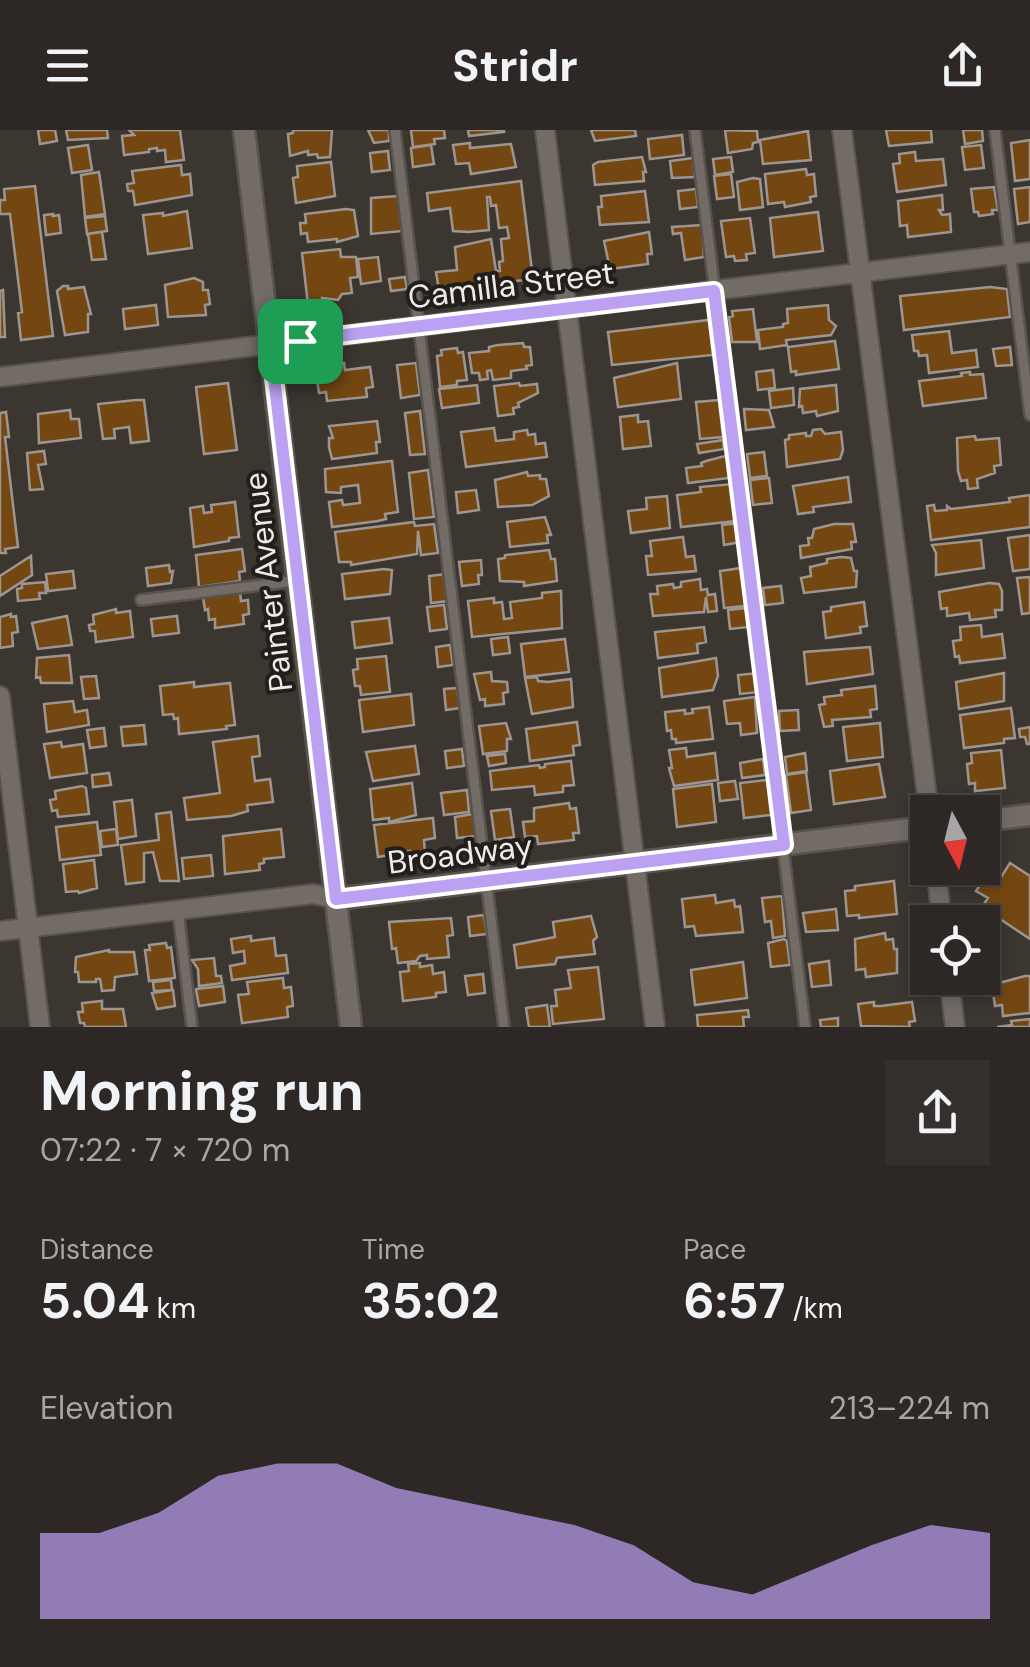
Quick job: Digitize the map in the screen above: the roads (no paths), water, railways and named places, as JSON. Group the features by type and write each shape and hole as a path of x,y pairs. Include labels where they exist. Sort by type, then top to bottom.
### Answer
{"street":[{"name":"Painter Avenue","path":"244,130 351,1027"},
{"path":"545,130 655,1027"},
{"path":"842,130 927,795"},
{"name":"Camilla Street","path":"0,378 1030,252"},
{"path":"0,696 40,1027"},
{"path":"1000,819 1030,815"},
{"name":"Broadway","path":"0,932 313,894 336,899 910,829"},
{"path":"951,995 955,1027"}],"lane":[{"path":"395,130 504,1027"},
{"path":"695,130 805,1027"},
{"path":"995,130 1030,415"},
{"path":"141,600 298,580"},
{"path":"178,910 192,1027"}]}
